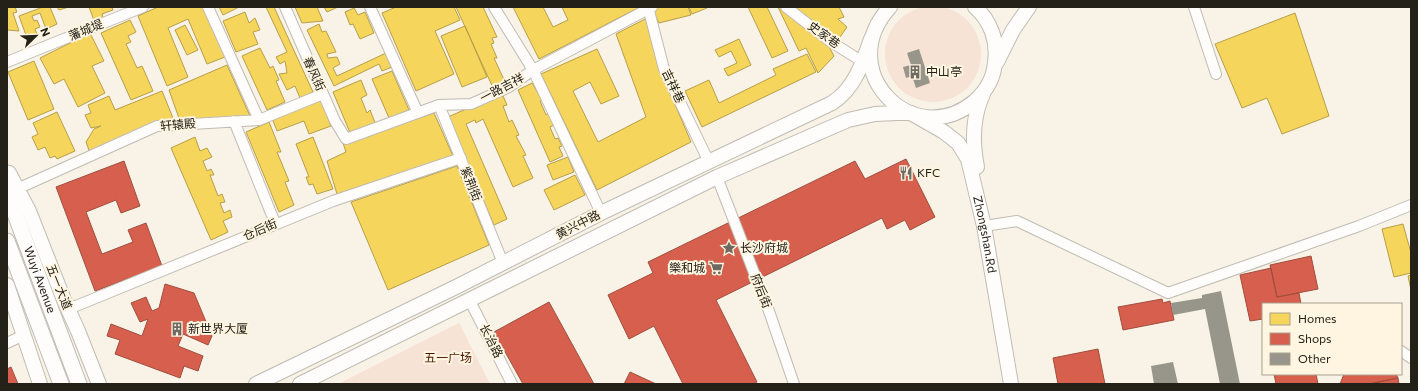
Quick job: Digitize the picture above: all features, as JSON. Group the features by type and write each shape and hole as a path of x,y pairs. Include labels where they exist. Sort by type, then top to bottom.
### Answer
{"main road":[{"name":"黄兴中路","path":"256,384 503,263 601,213 840,98 848,89 863,62 878,22 890,7"},
{"path":"975,7 984,17 993,35 996,45 995,66"},
{"name":"Zhongshan.Rd","path":"1018,384 991,225 974,146 975,121 986,88 1013,30 1029,7"},
{"name":"Zhongshan.Rd","path":"871,39 871,67 879,87 893,103 935,126 953,138 968,159 984,226 1011,384"},
{"path":"911,113 935,117 953,114 969,106 986,88"},
{"name":"黄兴中路","path":"300,384 717,177 848,120 875,114 911,113"},
{"name":"五一大道","path":"7,169 29,211 64,300 100,384"},
{"name":"Wuyi Avenue","path":"7,173 15,214 79,384"},
{"name":"Wuyi Avenue","path":"7,241 61,384"},
{"path":"7,285 40,384"}],"street":[{"name":"藩城堤","path":"7,62 143,7"},
{"path":"208,7 258,120"},
{"name":"春风街","path":"285,7 335,121 346,139"},
{"path":"370,7 418,113"},
{"path":"494,7 534,70 601,213"},
{"name":"史家巷","path":"786,7 831,42 863,62"},
{"path":"1194,7 1216,74"},
{"name":"一路吉祥","path":"346,139 439,105 471,104 509,87 534,70 650,8"},
{"name":"吉祥巷","path":"650,8 664,69 709,162"},
{"name":"轩辕殿","path":"17,189 157,126 258,120 323,94"},
{"name":"紫荆街","path":"439,105 503,263"},
{"path":"234,121 275,224"},
{"name":"仓后街","path":"64,300 72,306 76,306 187,262 333,201 461,158"},
{"name":"府后街","path":"717,177 767,307 794,384"},
{"path":"991,225 1017,221 1168,293 1359,226 1411,205"},
{"name":"长治路","path":"467,302 471,303 512,384"},
{"path":"7,342 24,335"},
{"path":"1402,352 1411,358"}],"green space":[{"path":"933,6 951,10 960,14 967,20 973,27 977,36 981,54 977,72 973,81 967,88 960,94 951,98 933,102 915,98 906,94 899,88 893,81 889,72 885,54 889,36 893,27 899,20 906,14 915,10"},
{"name":"五一广场","path":"459,323 490,384 338,384"}],"building: Homes":[{"path":"7,7 15,7 17,12 13,13 19,31 7,30"},
{"path":"43,7 50,7 57,24 46,29 40,13 32,16 34,21 37,20 40,27 35,29 37,34 27,38 19,16"},
{"path":"57,7 69,7 59,10"},
{"path":"89,7 112,7 113,10 102,14 104,20 95,23"},
{"path":"158,7 204,7 225,57 207,64 188,19 168,28 188,77 167,86 138,16"},
{"path":"219,7 239,7 223,15"},
{"path":"266,7 274,7 313,92 300,98 295,86 287,90 279,74 287,73 285,61 280,64 276,57 287,52"},
{"path":"295,7 317,7 323,21 302,23"},
{"path":"324,7 338,7 327,12"},
{"path":"396,7 454,7 460,20 435,31 454,74 416,91 382,13"},
{"path":"456,7 483,7 497,37 492,38 494,43 491,44 497,58 494,58 506,84 494,90"},
{"path":"513,7 543,7 553,27 568,20 562,7 640,7 539,59"},
{"path":"656,7 688,7 691,15 659,23 652,9"},
{"path":"689,7 707,7 707,8 692,14"},
{"path":"748,7 767,7 788,51 772,58"},
{"path":"778,7 781,7 827,43 834,56 818,73 806,48 799,51"},
{"path":"794,7 839,7 844,17 838,19 847,27 838,40"},
{"path":"354,8 358,15 365,12 374,33 360,39 353,24 350,25 345,12"},
{"path":"245,12 249,23 255,18 260,30 253,32 258,44 236,52 223,21"},
{"path":"1295,13 1329,116 1282,134 1267,98 1242,108 1215,44"},
{"path":"647,18 660,69 691,142 597,190 541,74 597,49 619,96 601,104 590,82 573,91 598,142 646,117 616,34"},
{"path":"130,20 136,32 128,36 131,42 126,44 137,68 142,66 153,91 131,100 101,33"},
{"path":"319,24 322,32 326,31 336,52 327,54 328,58 337,57 340,64 333,68 337,76 386,53 392,67 382,71 379,64 334,86 307,30"},
{"path":"185,25 198,50 187,55 175,30"},
{"path":"465,26 487,77 462,87 441,36"},
{"path":"90,33 104,61 92,66 105,93 78,107 64,79 54,84 40,58"},
{"path":"739,39 751,65 728,76 724,69 737,63 731,51 719,57 715,50"},
{"path":"260,48 270,68 273,66 279,80 276,81 285,102 267,110 242,56"},
{"path":"807,54 816,72 702,127 685,91 709,80 719,103 776,75 773,69"},
{"path":"34,61 54,109 28,120 8,72"},
{"path":"227,65 250,116 180,121 169,90"},
{"path":"392,71 409,110 389,118 372,79"},
{"path":"361,80 367,95 361,98 367,113 370,110 376,125 351,135 333,92"},
{"path":"532,83 542,100 540,101 546,115 549,113 554,125 550,127 555,139 558,138 562,146 559,147 563,156 550,162 518,90"},
{"path":"162,91 173,118 90,153 86,142 94,129 101,126 91,128 85,115 91,113 88,105 109,96 115,110"},
{"path":"498,95 499,97 503,96 507,105 503,106 509,122 512,120 519,135 516,136 526,155 523,156 533,178 513,187 483,119 476,123 475,120 466,124 507,219 494,225 448,117"},
{"path":"321,100 331,126 309,134 304,121 277,131 272,118"},
{"path":"57,112 75,151 57,159 55,156 50,158 45,147 38,150 32,137 38,134 33,123"},
{"path":"434,113 453,156 337,194 327,161 346,152 343,143"},
{"path":"269,122 281,152 277,152 289,181 285,182 294,205 279,212 246,132"},
{"path":"195,137 200,151 207,148 212,157 203,161 207,171 211,169 214,175 210,175 218,196 222,194 225,202 220,203 224,213 230,210 232,217 223,221 228,232 211,240 171,148"},
{"path":"313,137 333,189 317,194 313,184 309,185 306,177 309,177 296,144"},
{"path":"568,157 574,172 553,180 547,165"},
{"path":"457,166 489,245 388,290 351,202"},
{"path":"575,175 585,195 554,210 544,190"},
{"path":"1403,224 1411,253 1411,273 1394,277 1382,229"},
{"path":"1411,275 1411,290 1408,276"}],"building: Shops":[{"name":"樂和城","path":"906,159 935,217 910,230 905,220 887,229 882,218 716,300 757,382 753,384 683,384 654,326 629,339 608,295 653,273 648,262 855,161 865,179"},
{"path":"124,161 140,206 121,213 116,200 86,212 102,254 133,242 128,230 146,223 162,266 95,291 56,187"},
{"path":"1311,256 1318,289 1277,297 1270,265"},
{"path":"1271,268 1277,297 1299,293 1301,303 1262,303 1262,319 1250,321 1240,275"},
{"name":"新世界大厦","path":"165,284 194,293 212,336 208,345 183,334 178,346 203,356 198,371 184,366 180,378 115,354 120,340 107,336 111,324 142,336 148,319 140,322 131,303 146,297 152,311 159,308"},
{"path":"1162,299 1163,303 1170,301 1174,320 1123,330 1118,307"},
{"path":"549,302 594,384 523,384 494,332"},
{"path":"1098,349 1105,384 1058,384 1053,358"},
{"path":"11,367 18,384 7,384 7,369"},
{"path":"630,372 656,384 624,384"},
{"path":"1274,375 1316,375 1318,384 1276,384"},
{"path":"1344,375 1396,375 1398,378 1369,384 1340,384"},
{"path":"1398,378 1399,384 1369,384"}],"building: Other":[{"name":"中山亭","path":"919,49 930,83 916,88 912,76 906,78 903,67 911,65 907,53"},
{"path":"1221,291 1240,384 1220,384 1205,309 1173,315 1171,303 1202,298 1202,295"},
{"path":"1173,362 1178,384 1154,384 1151,366"}],"place":[{"name":"中山亭","path":"915,72"},
{"name":"KFC","path":"906,173"},
{"name":"长沙府城","path":"729,248"},
{"name":"樂和城","path":"716,268"},
{"name":"新世界大厦","path":"177,329"}]}
